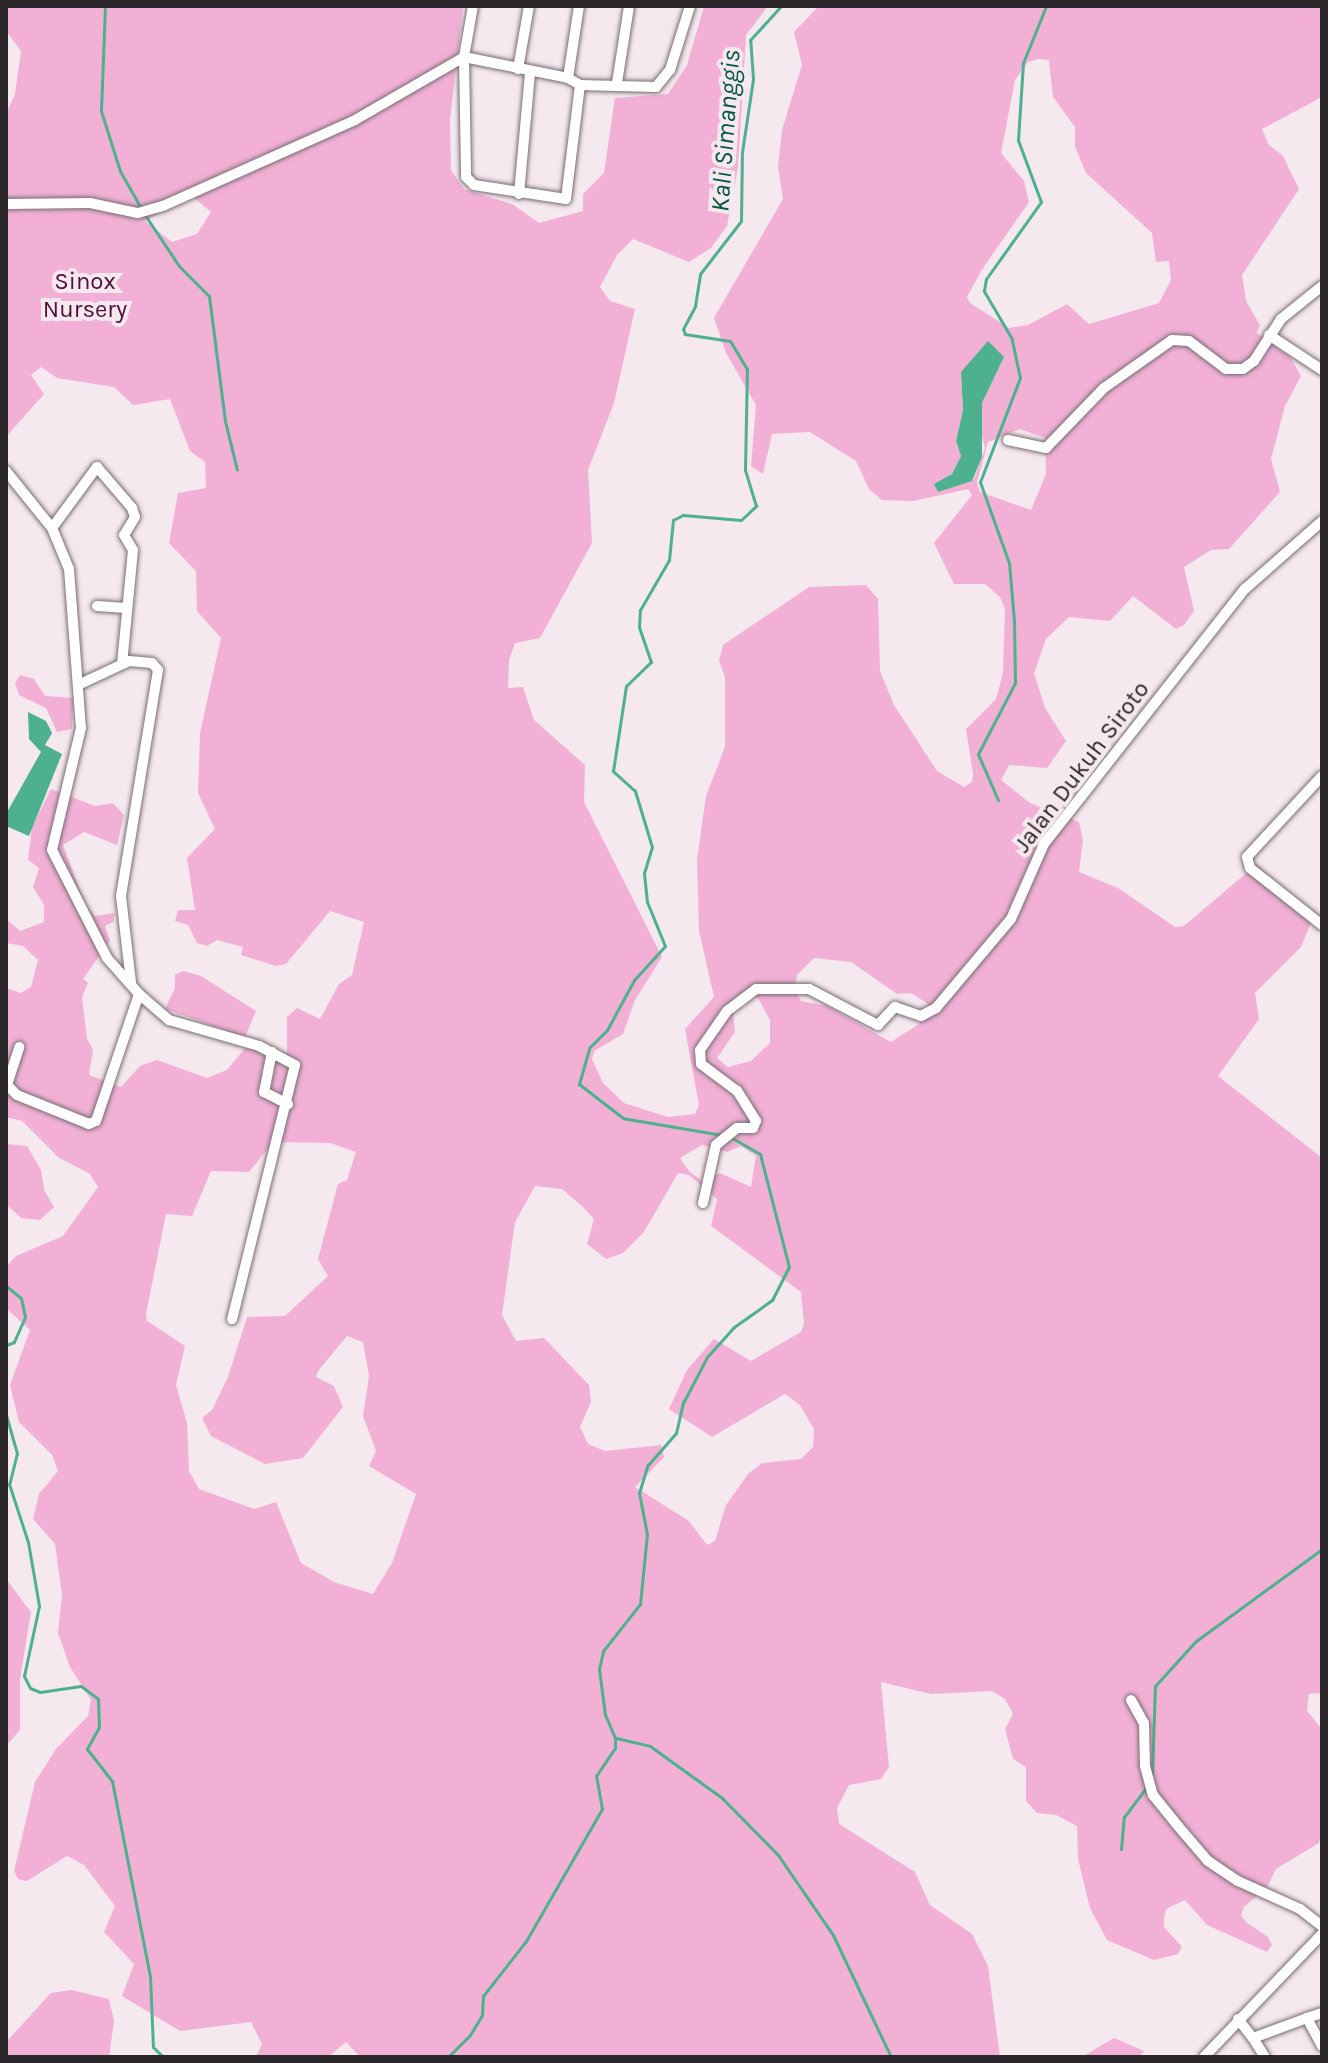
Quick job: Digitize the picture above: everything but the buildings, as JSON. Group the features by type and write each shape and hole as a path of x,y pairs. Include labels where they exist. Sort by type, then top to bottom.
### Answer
{"street":[{"path":"473,6 464,57 466,177 474,185 566,199 580,85"},
{"path":"518,69 529,6"},
{"path":"568,78 579,6"},
{"path":"617,83 629,6"},
{"path":"6,204 90,203 138,213 163,206 355,120 464,57 530,73 568,78 580,85 617,83 656,87 664,83 690,6"},
{"path":"519,194 530,73"},
{"path":"1008,440 1046,448 1104,388 1172,340 1189,341 1226,369 1243,369 1254,361 1269,335 1322,286"},
{"path":"1269,335 1322,370"},
{"path":"52,528 97,467 135,517 124,535 133,550 122,664"},
{"path":"6,471 52,528 67,553 78,685 79,747 52,850 107,958 139,994 169,1020 272,1052 295,1065 288,1104 232,1319"},
{"name":"Jalan Dukuh Siroto","path":"703,1203 716,1145 726,1136 749,1130 756,1121 737,1091 700,1060 700,1050 727,1011 756,989 809,989 878,1025 895,1007 921,1016 936,1008 1011,919 1044,844 1235,601 1322,521"},
{"path":"97,606 126,608"},
{"path":"78,685 122,664 142,661 158,670 121,896 131,983"},
{"path":"1322,776 1247,857 1250,868 1322,925"},
{"path":"19,1047 7,1085 17,1095 89,1124 96,1121 139,994"},
{"path":"272,1052 264,1092 288,1104"},
{"path":"1131,1700 1144,1723 1147,1780 1153,1795 1208,1861 1322,1926"},
{"path":"1204,2057 1322,1934"},
{"path":"1253,2038 1322,2013"},
{"path":"1307,2018 1322,2046"},
{"path":"1238,2019 1265,2057"}],"green space":[{"name":"Sinox Nursery","path":"6,6 463,6 450,120 451,170 464,189 512,204 539,223 583,211 583,194 604,173 615,98 668,94 687,65 704,6 768,6 746,35 738,167 727,226 711,248 689,262 633,239 617,255 600,287 610,301 635,309 614,403 588,470 592,543 540,638 515,643 509,660 508,688 523,687 534,720 585,765 584,802 662,957 635,1000 623,1034 594,1051 592,1059 603,1083 624,1103 668,1117 695,1114 699,1105 685,1029 714,997 699,931 697,860 706,796 725,747 725,677 719,661 723,645 809,587 866,585 878,599 880,671 894,705 937,771 964,787 972,782 973,774 966,729 996,699 1003,673 1005,609 1000,597 985,584 954,584 934,543 972,495 968,489 913,501 882,500 869,489 856,461 810,432 772,434 763,474 751,466 756,405 726,353 714,318 783,199 778,166 782,130 802,65 794,32 819,6 1322,6 1322,97 1262,129 1269,145 1283,156 1299,189 1242,275 1246,301 1260,325 1257,333 1291,358 1301,376 1285,406 1271,459 1280,492 1229,549 1211,550 1184,567 1194,611 1184,625 1176,629 1133,596 1110,621 1069,617 1046,639 1034,673 1045,708 1066,741 1047,768 1009,765 1001,780 1030,803 1079,822 1083,840 1079,872 1118,888 1175,927 1184,926 1257,864 1312,920 1301,947 1255,993 1259,1019 1218,1076 1322,1158 1322,1693 1309,1694 1307,1711 1322,1729 1322,1829 1319,1843 1276,1869 1267,1887 1244,1907 1241,1915 1246,1922 1268,1937 1272,1945 1267,1952 1207,1925 1185,1900 1166,1909 1164,1918 1164,1927 1182,1947 1178,1954 1154,1960 1107,1940 1090,1908 1078,1859 1077,1826 1056,1815 1037,1813 1026,1801 1026,1767 1013,1759 1005,1729 1013,1714 1005,1699 992,1691 931,1694 881,1682 889,1767 881,1779 849,1785 837,1808 839,1824 915,1872 930,1905 972,1934 988,1966 1000,2057 360,2057 346,2042 328,2057 256,2057 262,2044 251,2022 180,2031 122,1996 134,1964 104,1932 115,1906 84,1865 67,1856 27,1881 18,1879 14,1871 35,1782 56,1749 88,1716 91,1700 70,1667 58,1633 62,1595 55,1544 33,1519 39,1494 58,1471 52,1455 19,1422 10,1385 30,1330 6,1308 6,1267 16,1256 63,1236 98,1187 90,1174 58,1157 22,1121 6,1117 6,988 21,993 31,987 38,960 23,946 6,943 6,919 20,931 44,922 44,905 33,887 39,868 28,860 32,827 51,789 95,806 113,803 124,815 117,845 84,832 63,845 86,906 95,916 115,913 113,922 105,926 110,941 83,979 88,983 82,997 87,1039 93,1050 89,1075 121,1087 140,1066 157,1060 207,1078 227,1070 245,1048 287,1053 287,1017 297,1008 320,1019 339,984 352,975 364,922 330,911 286,964 276,966 241,955 243,947 217,940 207,946 197,943 188,925 175,921 178,910 195,910 187,858 215,829 198,793 200,733 221,638 197,611 196,571 169,543 178,493 206,488 205,462 190,451 170,399 133,405 114,387 57,378 41,367 31,375 44,394 6,437 6,114 15,94 21,51 6,31","holes":["1049,60 1053,97 1075,127 1075,147 1086,173 1152,233 1156,262 1169,261 1171,280 1159,303 1089,324 1067,304 1028,325 1009,328 970,303 967,297 981,271 1029,202 1024,181 1001,153 1015,80 1028,62","192,196 211,212 197,234 172,242 145,221","1004,357 982,403 979,423 985,448 974,479 938,492 935,484 952,474 961,456 956,441 963,410 961,372","1020,429 1045,438 1046,474 1031,510 980,492 977,482 988,442","814,958 851,962 897,994 911,993 928,1004 919,1024 891,1042 827,1006 801,1001 794,990 797,975","748,998 758,998 770,1020 770,1043 751,1061 728,1067 717,1058 735,1032 733,1011","273,1142 330,1143 356,1152 347,1180 338,1184 318,1259 328,1276 285,1316 247,1317 228,1377 212,1410 202,1418 211,1436 265,1464 303,1458 343,1407 334,1386 316,1377 318,1371 347,1336 363,1342 369,1376 363,1416 376,1451 369,1466 416,1494 392,1563 373,1594 334,1582 301,1563 276,1502 254,1509 199,1489 189,1471 187,1423 176,1385 185,1346 147,1321 146,1314 166,1214 192,1216 211,1171 249,1172","702,1145 727,1152 741,1146 756,1156 751,1187 720,1173 702,1181 689,1171 680,1158","678,1173 689,1175 717,1199 711,1226 801,1292 804,1324 801,1332 751,1361 714,1339 687,1370 669,1409 712,1437 785,1394 800,1405 814,1429 813,1447 801,1459 762,1463 748,1474 726,1505 715,1541 707,1545 689,1521 635,1487 664,1457 661,1445 605,1451 588,1444 580,1427 591,1402 589,1385 544,1338 516,1341 502,1315 515,1222 535,1186 562,1189 583,1207 594,1219 587,1244 606,1259 623,1253 644,1232"]},
{"path":"20,675 34,679 45,696 73,698 72,729 57,732 46,708 19,695 15,683"},
{"path":"183,971 201,976 256,1011 245,1037 165,1009 175,988 175,975"},
{"path":"6,1144 27,1146 41,1170 44,1190 54,1207 40,1220 21,1218 6,1204"},
{"path":"6,1579 31,1612 20,1679 20,1730 6,1746"},
{"path":"71,1990 109,1999 114,2021 109,2057 6,2057 6,2042 51,1993"},
{"path":"1114,2038 1144,2051 1139,2057 1082,2057"}],"shaded area":[{"path":"988,341 1004,357 982,403 982,457 972,481 938,492 934,484 952,474 961,456 956,441 963,410 961,372"},
{"path":"28,712 46,721 52,733 45,745 62,754 29,836 6,826 6,814 41,752 29,739"}],"waterway":[{"path":"105,6 101,111 120,171 141,208"},
{"name":"Kali Simanggis","path":"722,1135 623,1118 579,1084 589,1048 607,1030 634,980 665,946 647,902 644,873 652,847 635,791 613,771 626,686 651,662 639,627 640,610 669,560 673,520 683,515 741,520 756,506 745,470 747,369 730,341 685,334 683,329 695,306 700,274 741,221 742,152 753,79 750,40 781,6"},
{"path":"998,800 978,754 1015,683 1014,621 1009,563 980,482 1020,378 1012,339 984,291 986,279 1041,202 1018,140 1023,63 1046,6"},
{"path":"145,215 179,266 209,296 225,421 237,470"},
{"name":"Kali Simanggis","path":"448,2057 470,2035 482,2015 483,1996 526,1941 602,1809 596,1776 615,1748 615,1738 605,1715 599,1669 603,1651 640,1604 647,1534 639,1493 647,1466 676,1433 683,1403 707,1357 734,1327 772,1300 789,1267 760,1154 730,1137"},
{"path":"6,1286 21,1298 25,1317 14,1342 6,1345"},
{"path":"6,1415 17,1453 9,1484 28,1542 39,1606 24,1676 30,1688 40,1692 81,1686 98,1699 99,1727 87,1749 112,1781 150,1976 153,2047 163,2057"},
{"path":"1152,1775 1155,1686 1196,1641 1322,1549"},
{"path":"616,1738 650,1746 722,1798 778,1855 833,1935 891,2057"},
{"path":"1121,1849 1124,1817 1148,1785"}]}
